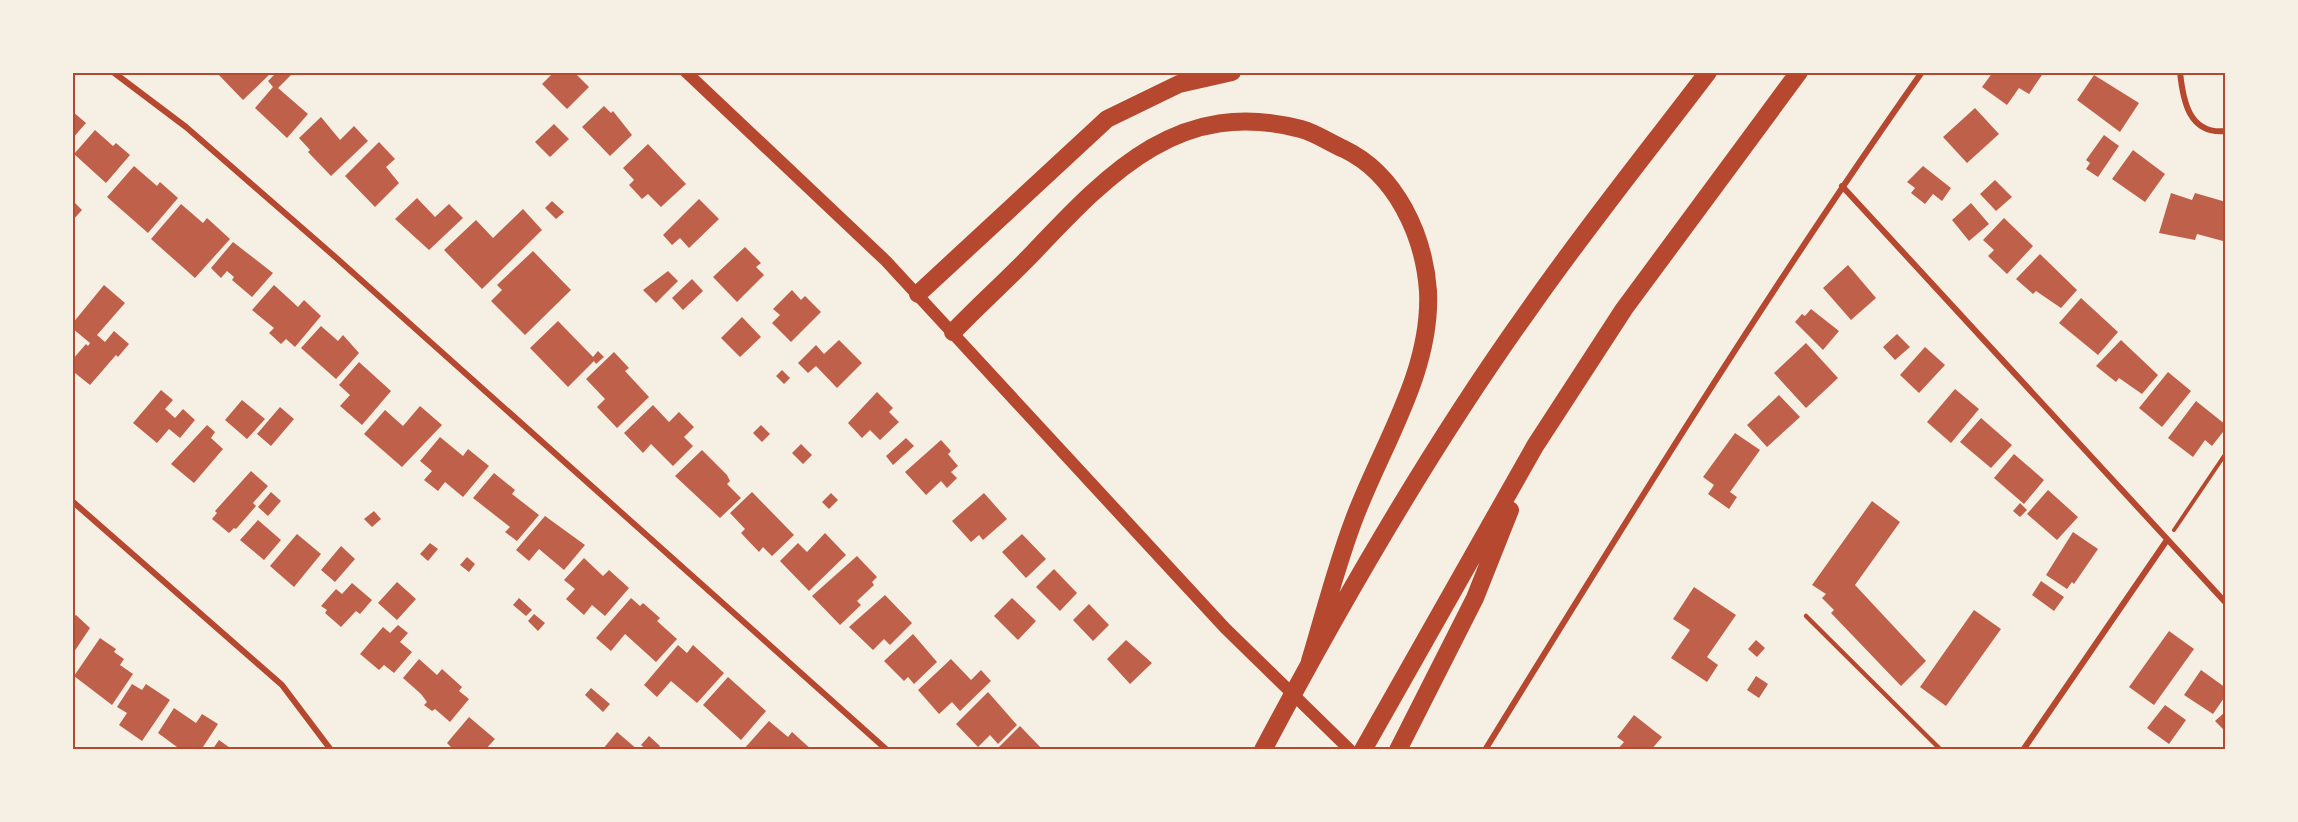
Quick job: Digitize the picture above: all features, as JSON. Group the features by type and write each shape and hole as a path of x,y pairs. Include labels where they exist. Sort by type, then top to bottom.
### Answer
{"highway":[{"path":"918,294 1107,119 1179,84 1232,72"},
{"path":"1263,750 1310,661 1425,469 1527,311 1708,72"},
{"path":"1363,750 1535,446 1624,309 1799,72"},
{"path":"953,332 1106,178 1142,152 1178,135 1217,123 1261,122 1304,130 1354,154 1379,175 1403,205 1419,243 1428,291 1425,329 1407,403 1353,521 1310,661"},
{"path":"1398,750 1475,598 1535,446"}],"main road":[{"path":"686,72 918,294 1225,628 1350,750"}],"street":[{"path":"113,72 186,127 887,750"},
{"path":"1485,750 1641,495 1842,186 1922,72"},
{"path":"2180,72 2186,109 2200,128 2217,132 2226,131"},
{"path":"1842,186 2226,603"},
{"path":"72,501 282,685 331,750"},
{"path":"2023,750 2167,540"}],"lane":[{"path":"1806,616 1941,750"}],"path":[{"path":"2167,540 2226,453"}],"building":[{"path":"216,72 272,72 243,100"},
{"path":"277,72 294,72 278,88 308,114 287,138 255,108 273,87 268,81"},
{"path":"554,72 567,72 570,75 574,72 589,87 567,109 542,84"},
{"path":"1993,72 2044,72 2029,94 2019,88 2007,105 1982,87"},
{"path":"2094,75 2139,103 2120,132 2077,100"},
{"path":"604,106 611,113 613,111 632,135 610,156 582,127"},
{"path":"1975,108 1999,134 1967,163 1943,137"},
{"path":"72,111 86,123 72,139"},
{"path":"321,117 340,140 354,126 368,141 331,176 308,152 310,150 299,138"},
{"path":"554,124 569,139 550,157 535,142"},
{"path":"95,130 113,146 116,143 130,155 106,183 74,154"},
{"path":"2104,135 2119,146 2098,177 2086,169 2090,163 2086,160"},
{"path":"379,142 395,159 386,167 399,183 375,207 345,176"},
{"path":"648,144 686,184 661,207 648,194 642,199 629,185 634,180 623,168"},
{"path":"2133,150 2165,174 2145,202 2112,179"},
{"path":"134,166 157,186 160,182 178,198 148,233 107,197"},
{"path":"1923,166 1951,188 1942,201 1933,194 1925,204 1911,193 1915,188 1907,182"},
{"path":"1995,180 2012,197 1996,211 1980,194"},
{"path":"2171,193 2192,200 2195,193 2226,202 2226,231 2223,241 2197,234 2195,240 2159,233"},
{"path":"417,198 435,217 449,204 463,218 429,250 395,219"},
{"path":"699,199 719,219 689,248 680,238 672,245 663,235"},
{"path":"552,201 564,212 556,219 545,208"},
{"path":"75,203 82,210 73,220 72,206"},
{"path":"1971,203 1989,224 1969,241 1952,220"},
{"path":"181,204 203,223 207,218 230,239 195,278 151,239"},
{"path":"523,209 542,230 482,289 444,250 476,220 493,238"},
{"path":"2004,218 2033,246 2007,274 1988,256 1994,250 1983,240"},
{"path":"233,242 273,273 252,297 232,280 234,277 227,271 221,278 211,268"},
{"path":"745,247 761,263 756,267 764,275 737,302 713,277"},
{"path":"533,251 571,290 525,335 491,301 502,290 497,285"},
{"path":"2040,254 2077,290 2061,308 2036,291 2033,294 2016,279"},
{"path":"1848,265 1876,298 1851,320 1823,288"},
{"path":"668,271 678,281 656,303 643,290"},
{"path":"692,279 703,291 683,310 672,298"},
{"path":"104,285 125,303 97,335 105,342 114,331 129,344 118,357 116,355 90,385 75,373 72,377 72,360 86,344 88,346 90,343 72,328 72,324"},
{"path":"274,285 298,307 304,300 321,316 295,347 286,339 281,344 269,333 274,328 252,310"},
{"path":"792,290 801,300 805,296 821,312 791,342 772,323 780,315 773,309"},
{"path":"2081,298 2118,332 2098,355 2059,323"},
{"path":"1811,309 1839,331 1823,350 1795,322"},
{"path":"742,317 761,337 740,357 721,338"},
{"path":"558,321 593,357 598,351 604,357 596,364 594,361 568,387 530,348"},
{"path":"321,326 338,341 343,335 359,353 336,379 301,348"},
{"path":"1897,334 1910,347 1895,360 1883,347"},
{"path":"839,340 862,363 837,388 816,366 808,373 798,363 816,345 824,354"},
{"path":"2121,340 2158,375 2142,394 2119,378 2116,382 2096,366"},
{"path":"1806,343 1838,378 1806,408 1774,373"},
{"path":"1925,347 1945,365 1919,393 1900,375"},
{"path":"614,352 629,368 625,371 649,397 617,428 597,407 605,399 586,379"},
{"path":"359,362 391,391 362,425 340,406 350,395 339,385"},
{"path":"782,370 790,378 784,384 776,376"},
{"path":"2168,372 2191,391 2162,427 2139,408"},
{"path":"1955,389 1979,409 1951,443 1927,422"},
{"path":"161,390 173,400 165,409 175,418 183,409 195,420 180,438 169,429 157,443 133,423"},
{"path":"877,392 893,408 889,412 899,422 880,440 870,430 862,438 848,423"},
{"path":"1779,395 1800,417 1767,447 1747,425"},
{"path":"242,400 265,419 247,439 225,420"},
{"path":"2196,401 2226,425 2226,428 2212,446 2205,440 2193,457 2168,438"},
{"path":"653,405 669,422 679,412 694,427 684,437 693,446 673,466 651,444 643,453 624,433"},
{"path":"420,406 442,425 402,467 364,434 385,410 403,426"},
{"path":"280,407 294,419 271,446 257,434"},
{"path":"1981,418 2012,445 1991,468 1960,442"},
{"path":"207,425 215,432 211,438 223,449 194,483 171,464"},
{"path":"761,425 770,434 762,442 753,433"},
{"path":"1735,433 1760,450 1730,492 1737,497 1729,509 1708,494 1714,485 1703,477"},
{"path":"440,437 463,456 468,449 489,466 463,497 445,482 438,491 424,480 432,471 420,461"},
{"path":"906,438 914,446 893,465 886,456"},
{"path":"941,440 951,451 948,454 958,466 951,472 957,478 947,488 941,481 926,495 905,472"},
{"path":"801,444 812,455 803,464 792,453"},
{"path":"702,450 727,475 730,481 727,484 741,498 720,518 675,476"},
{"path":"2014,454 2044,480 2024,504 1994,478"},
{"path":"251,471 268,486 253,503 256,506 236,529 234,528 229,533 212,519 217,513 215,511"},
{"path":"494,473 515,490 512,494 539,515 517,541 505,532 510,527 473,498"},
{"path":"2048,490 2078,517 2057,540 2027,514"},
{"path":"271,492 281,501 268,516 258,507"},
{"path":"752,492 794,535 772,556 763,547 759,552 741,533 745,529 730,513"},
{"path":"831,493 838,500 829,509 822,502"},
{"path":"984,493 1007,519 983,540 979,535 971,542 952,521"},
{"path":"1872,501 1900,522 1855,585 1926,661 1901,686 1831,613 1834,610 1822,598 1826,594 1812,585"},
{"path":"2020,503 2027,510 2020,517 2013,511"},
{"path":"374,511 381,519 372,527 364,519"},
{"path":"545,516 585,545 564,570 539,549 529,561 516,550"},
{"path":"258,520 281,540 264,560 240,540"},
{"path":"2073,532 2098,549 2074,584 2072,582 2067,589 2046,575"},
{"path":"825,533 846,555 809,591 780,561 798,543 807,552"},
{"path":"297,534 321,554 294,587 270,566"},
{"path":"1022,534 1046,559 1026,578 1002,552"},
{"path":"430,543 438,549 428,561 420,554"},
{"path":"341,546 355,559 335,582 321,570"},
{"path":"857,556 877,577 872,582 874,585 857,601 861,605 840,625 812,596"},
{"path":"467,557 475,564 469,572 460,565"},
{"path":"584,558 603,576 609,570 629,588 605,616 592,605 584,615 566,599 575,589 564,580"},
{"path":"1054,569 1077,593 1060,611 1036,587"},
{"path":"2041,581 2064,597 2054,611 2032,595"},
{"path":"397,582 416,599 397,620 378,603"},
{"path":"352,583 372,600 360,614 356,611 341,627 325,613 327,610 321,606 336,589 342,594"},
{"path":"1694,587 1736,615 1707,657 1718,665 1707,682 1671,658 1690,630 1673,619"},
{"path":"885,595 912,623 890,645 884,639 873,650 849,627"},
{"path":"519,598 532,610 526,616 513,605"},
{"path":"631,598 640,606 643,603 660,618 657,621 677,639 656,662 625,634 611,651 596,638"},
{"path":"1012,598 1036,621 1018,640 994,616"},
{"path":"1089,604 1109,625 1093,641 1073,620"},
{"path":"1974,610 2001,629 1946,706 1920,687"},
{"path":"534,614 545,623 538,631 528,621"},
{"path":"76,615 90,628 74,652 72,651 72,617"},
{"path":"398,625 408,633 400,642 412,652 394,673 384,665 379,670 360,654 383,627 390,633"},
{"path":"2169,631 2194,649 2154,705 2129,687"},
{"path":"913,634 937,662 914,684 908,677 904,681 884,661"},
{"path":"100,638 116,649 114,652 124,659 120,665 133,674 112,705 74,676"},
{"path":"1126,640 1152,663 1130,684 1107,659"},
{"path":"1756,640 1765,648 1757,657 1748,649"},
{"path":"678,645 687,653 693,645 724,673 697,703 671,681 657,697 644,685"},
{"path":"419,659 437,675 442,669 462,687 459,691 469,699 450,722 435,709 432,711 424,705 427,702 421,694 403,678"},
{"path":"951,659 971,680 981,670 991,681 960,711 952,702 939,714 918,690"},
{"path":"2201,670 2226,688 2226,695 2213,714 2184,695"},
{"path":"1756,676 1768,684 1759,698 1747,690"},
{"path":"728,677 766,711 741,740 703,705"},
{"path":"132,684 142,690 146,684 170,700 142,741 119,725 127,713 117,707"},
{"path":"591,688 610,704 603,712 585,695"},
{"path":"988,692 1017,725 998,744 990,735 978,747 956,724"},
{"path":"2165,705 2186,720 2169,744 2147,728"},
{"path":"174,708 196,723 202,714 218,724 201,750 181,750 158,733"},
{"path":"2226,711 2226,732 2215,721"},
{"path":"1634,715 1662,737 1651,750 1617,750 1624,742 1617,737"},
{"path":"469,717 495,739 485,750 454,750 447,743"},
{"path":"769,721 788,737 792,732 812,750 743,750"},
{"path":"1020,726 1043,750 996,750"},
{"path":"617,732 638,750 602,750"},
{"path":"649,736 660,746 657,750 647,750 641,745"},
{"path":"219,740 233,750 212,750"}]}
